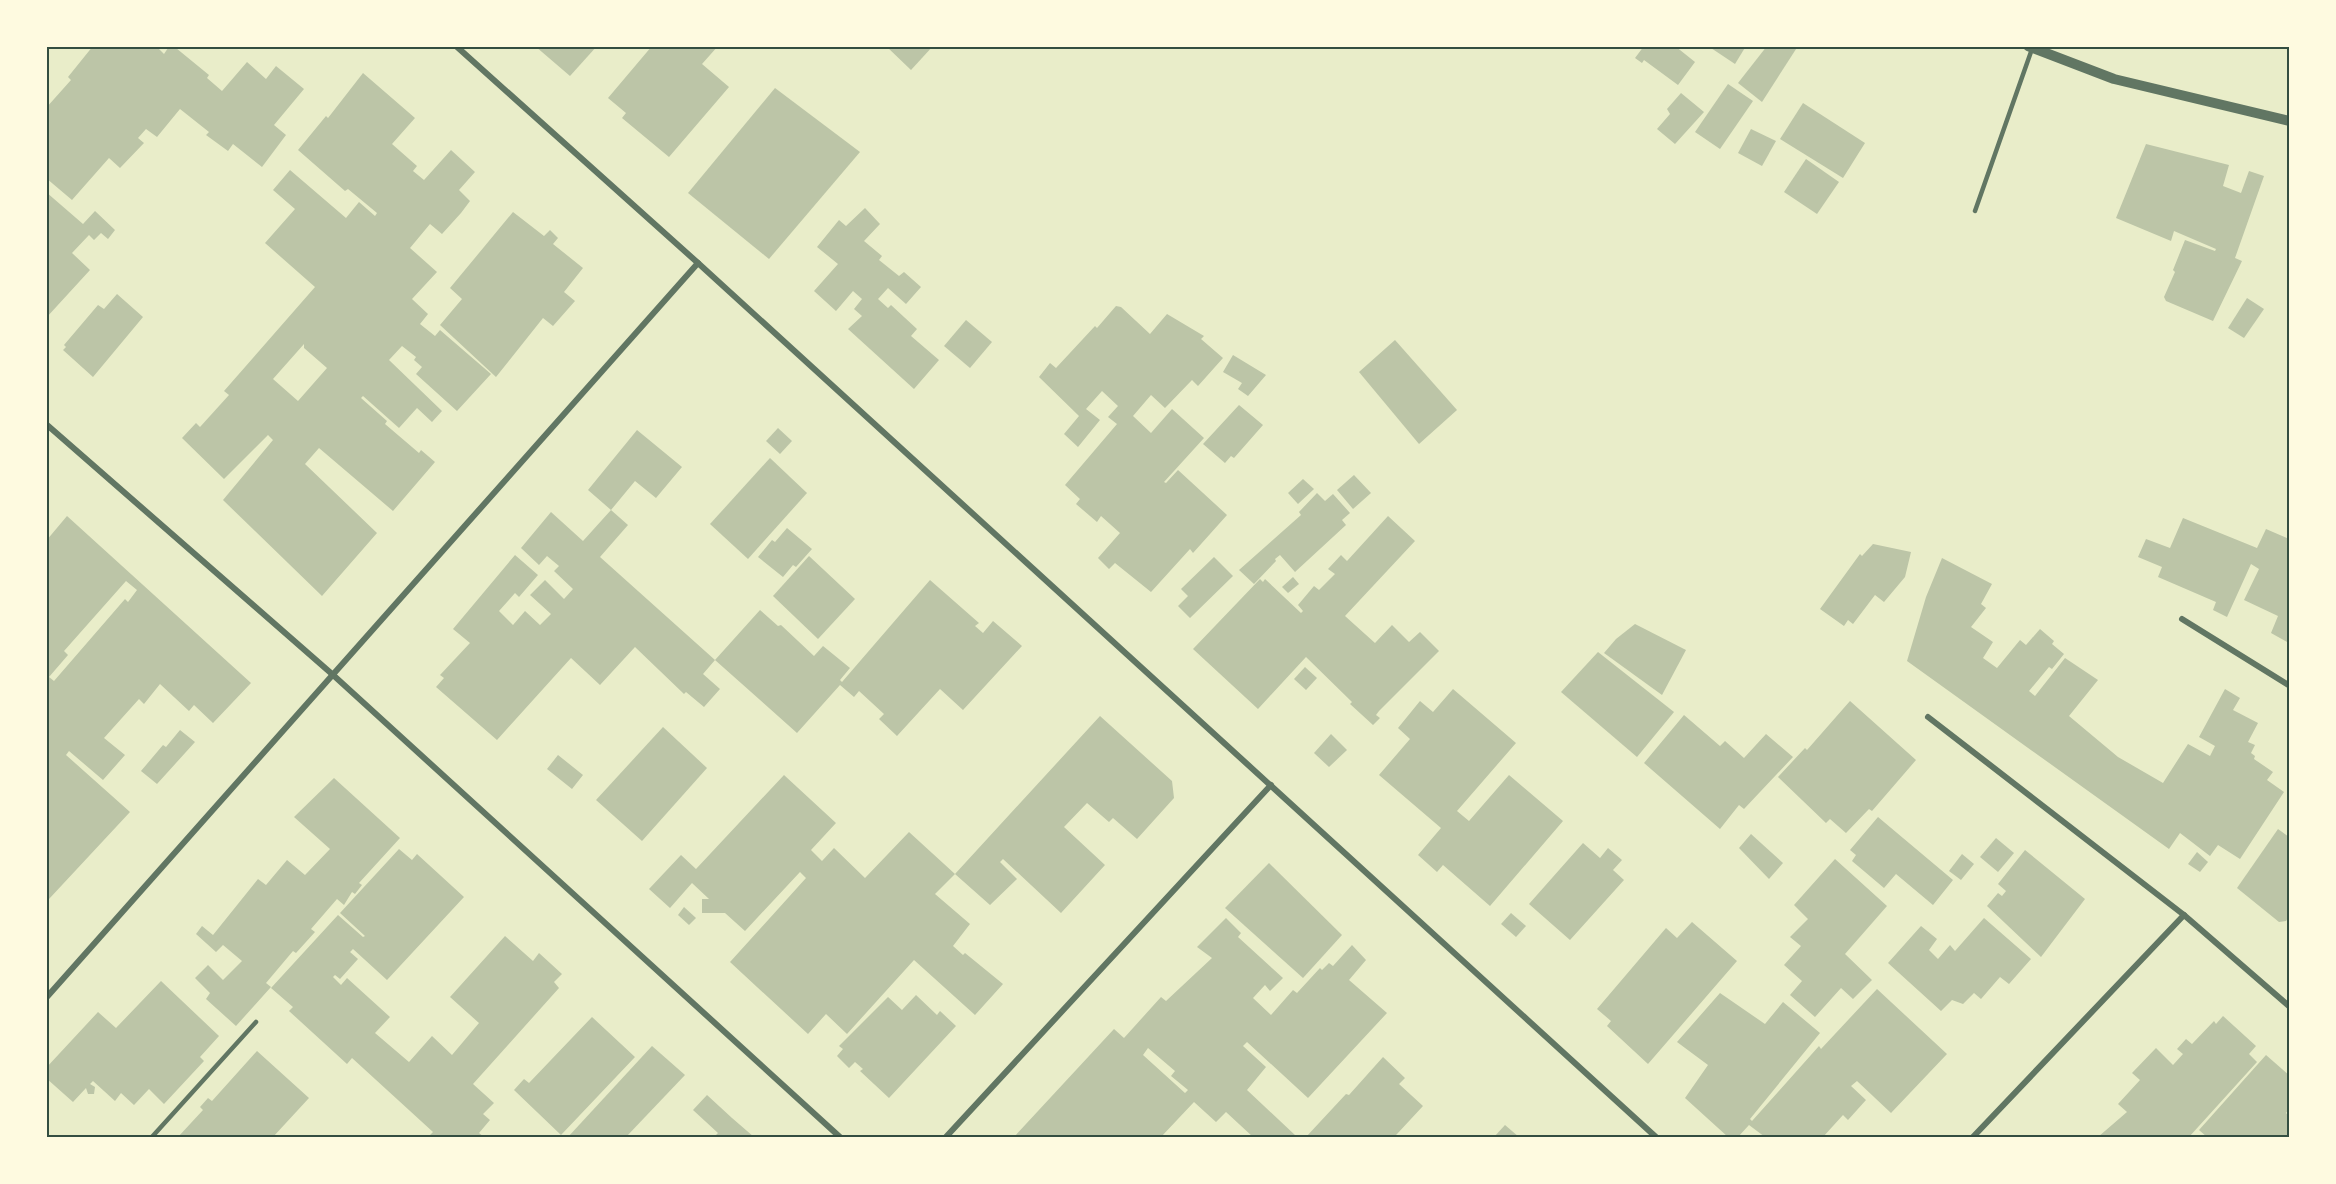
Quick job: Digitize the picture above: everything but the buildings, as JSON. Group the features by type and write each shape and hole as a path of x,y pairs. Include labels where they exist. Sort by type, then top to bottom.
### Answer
{"street":[{"path":"456,46 698,263 1657,1137"},
{"path":"2030,47 2114,79 2289,121"},
{"path":"46,998 698,263"},
{"path":"46,424 332,674 841,1137"},
{"path":"2182,619 2289,686"},
{"path":"1928,717 2184,915 2289,1006"},
{"path":"945,1137 1271,785"},
{"path":"1972,1137 2184,915"}],"lane":[{"path":"1975,211 2030,47"},
{"path":"151,1137 256,1022"}]}
